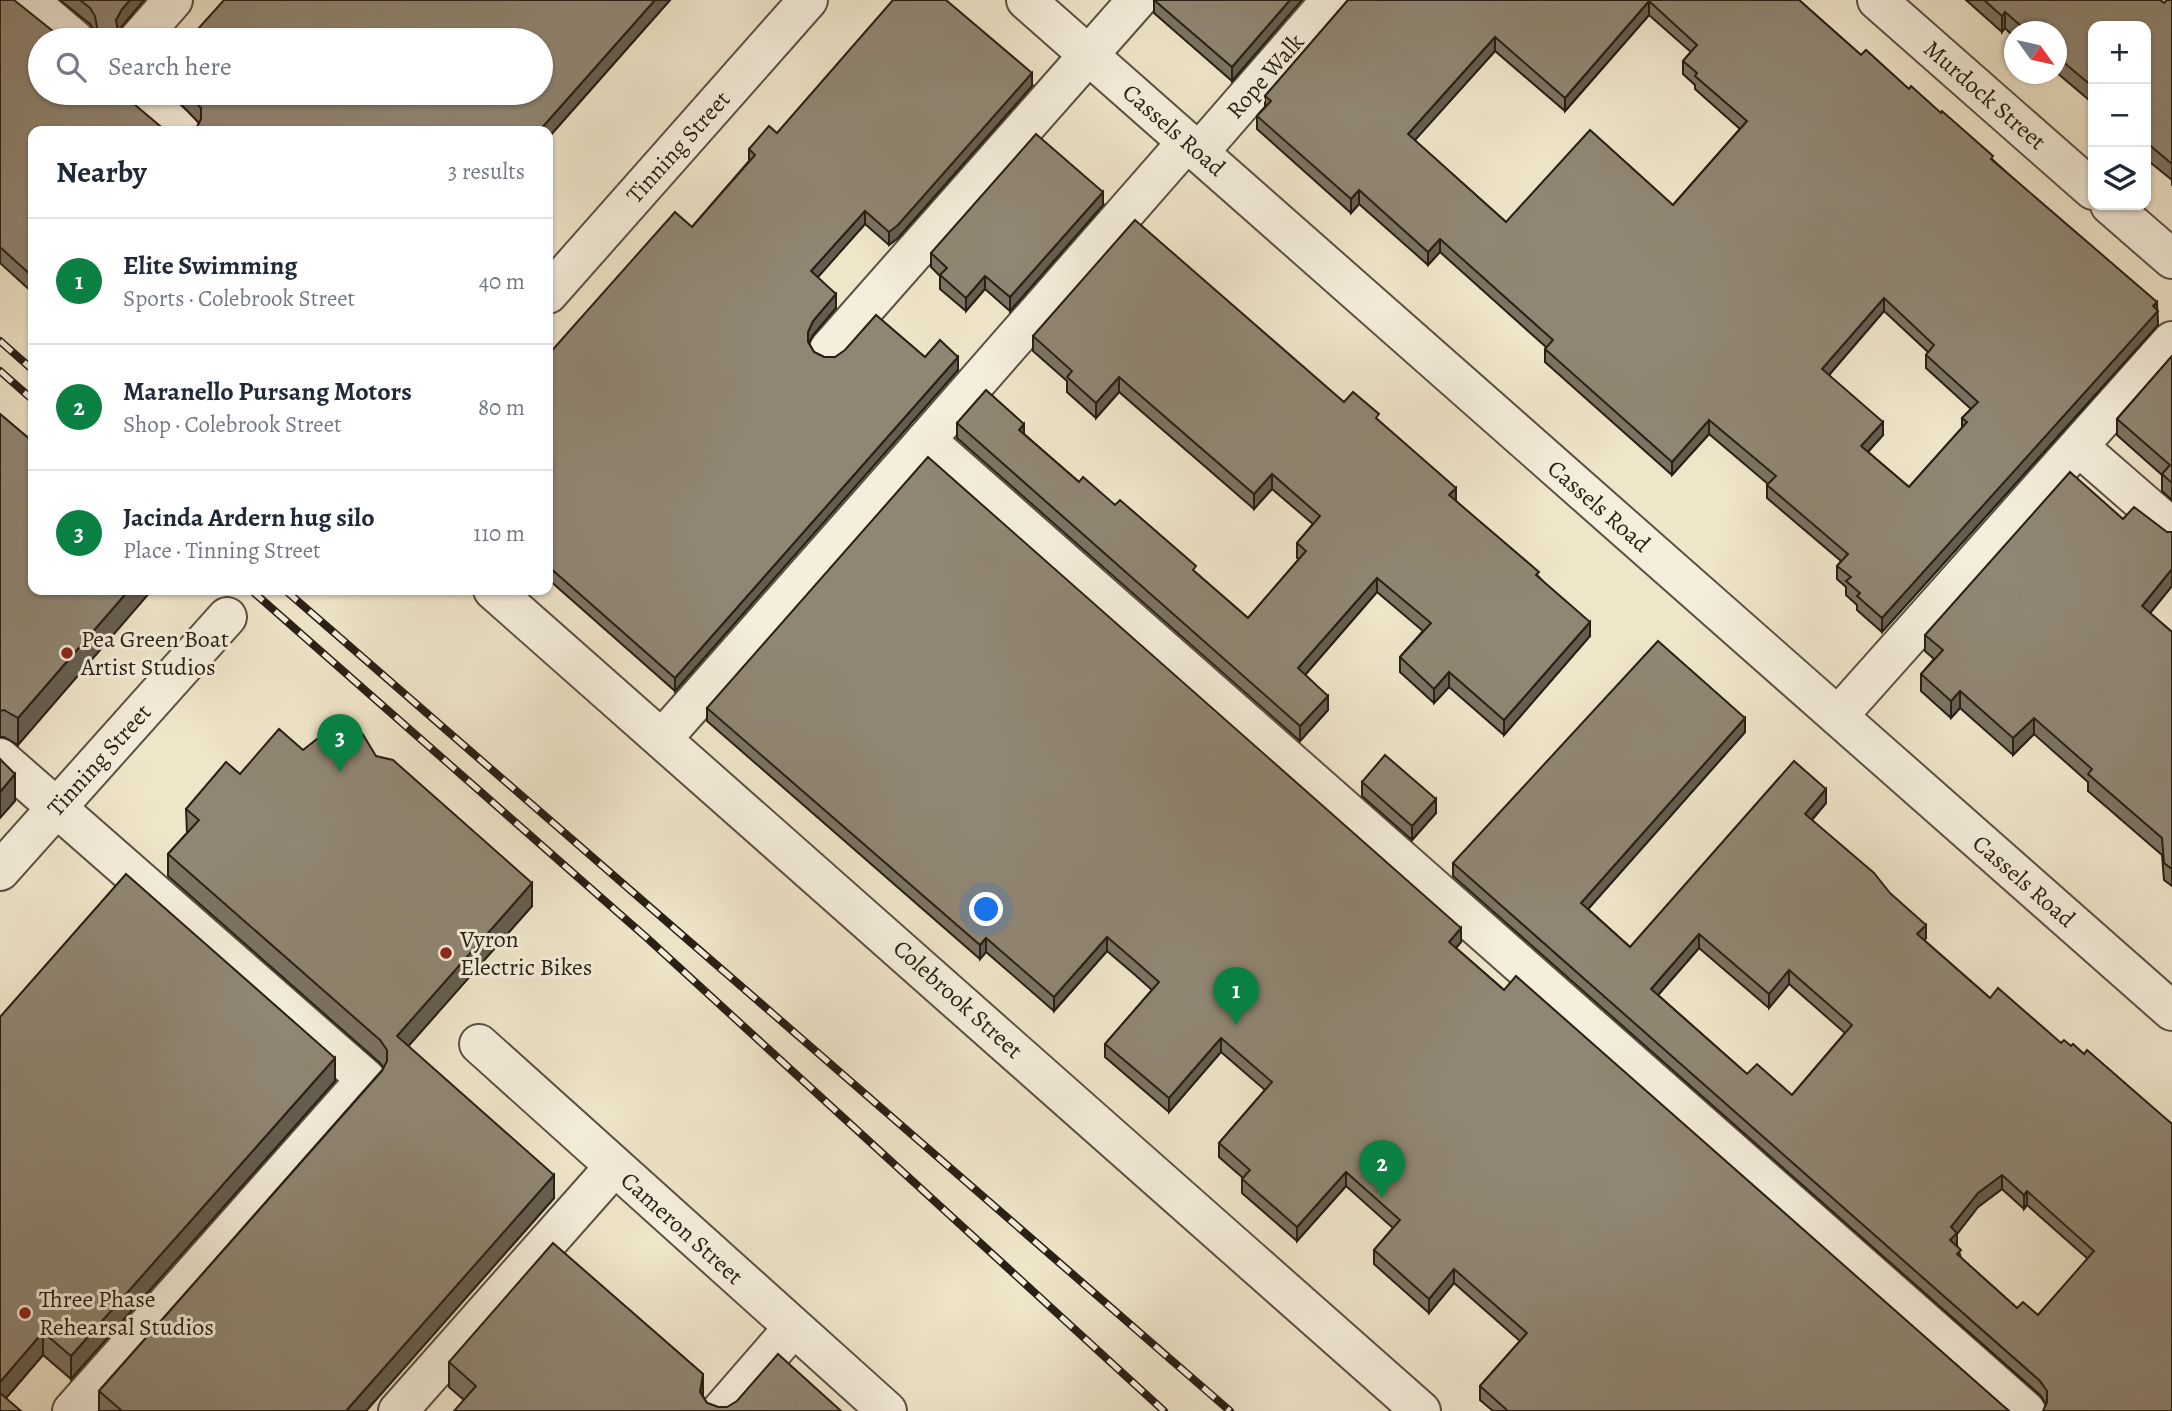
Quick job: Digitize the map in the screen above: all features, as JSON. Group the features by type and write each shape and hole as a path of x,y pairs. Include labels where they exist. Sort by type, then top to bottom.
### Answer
{"street":[{"path":"29,0 61,28"},
{"path":"148,28 173,0"},
{"name":"Tinning Street","path":"553,288 808,0"},
{"name":"Cassels Road","path":"1026,0 2172,1011"},
{"path":"829,349 1137,0"},
{"name":"Rope Walk","path":"662,739 926,440 1331,0"},
{"name":"Murdock Street","path":"1877,0 2088,186"},
{"path":"150,105 174,126"},
{"path":"2116,210 2172,259"},
{"path":"1838,716 2172,341"},
{"path":"926,440 2026,1411"},
{"path":"2079,447 2172,528"},
{"name":"Colebrook Street","path":"499,595 1421,1411"},
{"name":"Tinning Street","path":"0,871 227,617"},
{"path":"0,758 366,1079 72,1411"},
{"name":"Cameron Street","path":"479,1044 887,1411"},
{"path":"398,1411 614,1167"},
{"path":"721,1411 793,1328"}],"building":[{"path":"0,0 14,0 49,28 28,28 28,105 135,105 160,126 28,126 28,272 0,247"},
{"path":"80,0 130,0 116,20 117,28 96,28 95,16"},
{"path":"224,0 655,0 543,126 198,126 201,119 201,108 198,105 553,105 553,28 199,28"},
{"path":"893,0 946,0 1032,73 898,225 889,232 865,211 811,271 836,294 813,321 808,332 808,342 814,352 824,357 835,357 845,350 876,315 925,357 940,340 958,357 675,678 553,570 553,349 675,212 692,227 755,155 749,149 769,126 777,133"},
{"path":"1154,0 1290,0 1232,67"},
{"path":"1348,0 1799,0 1861,55 1866,50 1909,89 1911,86 1941,113 1942,111 1993,156 1991,159 2157,302 2153,306 2158,311 1882,618 1857,596 1860,593 1846,581 1851,577 1837,566 1848,554 1767,485 1776,476 1709,420 1672,462 1545,349 1553,340 1440,239 1428,252 1359,190 1351,199 1257,116 1271,101 1265,96","holes":["1649,1 1697,45 1683,61 1697,73 1695,76 1747,121 1673,205 1590,130 1506,222 1408,134 1495,37 1565,98","1884,298 1934,345 1926,355 1978,402 1962,418 1967,422 1909,487 1861,446 1883,422 1822,369"]},
{"path":"1984,0 2160,0 2164,3 2172,0 2172,164 2151,146 2151,21 2088,21 2088,83 2067,65 2067,21 2015,21 2005,12 2002,16"},
{"path":"1036,134 1103,192 1010,297 985,276 966,298 940,275 947,268 931,253"},
{"path":"1135,220 1344,402 1353,392 1379,414 1376,418 1456,488 1449,495 1539,572 1536,575 1590,622 1504,720 1449,672 1434,689 1400,657 1431,623 1377,578 1298,668 1328,696 1300,726 957,423 986,390 1024,424 1019,430 1079,482 1083,477 1115,505 1120,500 1196,566 1193,570 1248,618 1306,551 1297,543 1320,516 1272,474 1254,494 1119,377 1096,403 1067,377 1072,371 1033,336"},
{"path":"2172,356 2172,483 2162,474 2170,465 2117,419"},
{"path":"0,414 28,438 28,595 125,595 18,718 4,710 0,711"},
{"path":"928,457 1461,928 1449,942 1504,990 1516,976 2009,1411 1508,1411 1480,1386 1527,1333 1454,1269 1429,1299 1374,1250 1400,1220 1346,1172 1297,1227 1242,1179 1250,1170 1219,1143 1272,1082 1221,1038 1169,1098 1105,1044 1159,982 1134,960 1107,937 1054,997 986,938 980,945 707,708"},
{"path":"2070,472 2123,519 2134,507 2167,532 2172,532 2172,569 2142,606 2172,632 2172,869 2164,863 2162,838 2088,774 2092,769 2034,718 2013,738 1960,691 1951,701 1921,674 1943,650 1925,635"},
{"path":"1658,641 1745,718 1581,903 1630,947 1794,761 1826,789 1805,814 1874,873 1890,893 1926,925 1917,934 1990,998 1998,988 2061,1043 2064,1040 2071,1046 2073,1044 2084,1054 2087,1050 2172,1124 2172,1411 2043,1411 2047,1402 2047,1391 2040,1381 1453,863","holes":["1699,934 1769,994 1789,970 1852,1025 1792,1095 1757,1064 1747,1074 1651,989","2002,1175 2024,1195 2027,1191 2094,1251 2038,1315 2023,1302 2017,1308 1957,1254 1961,1250 1950,1240 1957,1233 1951,1227 1978,1193"]},
{"path":"347,725 362,733 376,756 393,760 532,883 397,1036 554,1175 346,1411 122,1411 99,1391 382,1071 387,1061 387,1050 380,1040 168,854 199,820 186,809 226,762 240,774 279,729 303,750 331,728"},
{"path":"1385,755 1436,799 1412,826 1362,782"},
{"path":"0,759 15,774 0,792"},
{"path":"126,874 335,1058 71,1356 43,1332 0,1382 0,1017"},
{"path":"553,1243 703,1374 700,1392 707,1403 727,1407 737,1401 778,1354 841,1411 454,1411 476,1386 449,1362"},
{"path":"0,1393 21,1411 0,1411"}],"railway":[{"path":"0,341 28,366"},
{"path":"0,371 28,396"},
{"path":"257,595 647,938 1164,1411"},
{"path":"291,595 1230,1411"}],"place":[{"name":"Pea Green Boat Artist Studios","path":"67,653"},
{"name":"Jacinda Ardern hug silo","path":"340,772"},
{"name":"Vyron Electric Bikes","path":"446,953"},
{"name":"Elite Swimming","path":"1236,1025"},
{"name":"Maranello Pursang Motors","path":"1382,1198"},
{"name":"Three Phase Rehearsal Studios","path":"25,1313"}]}
